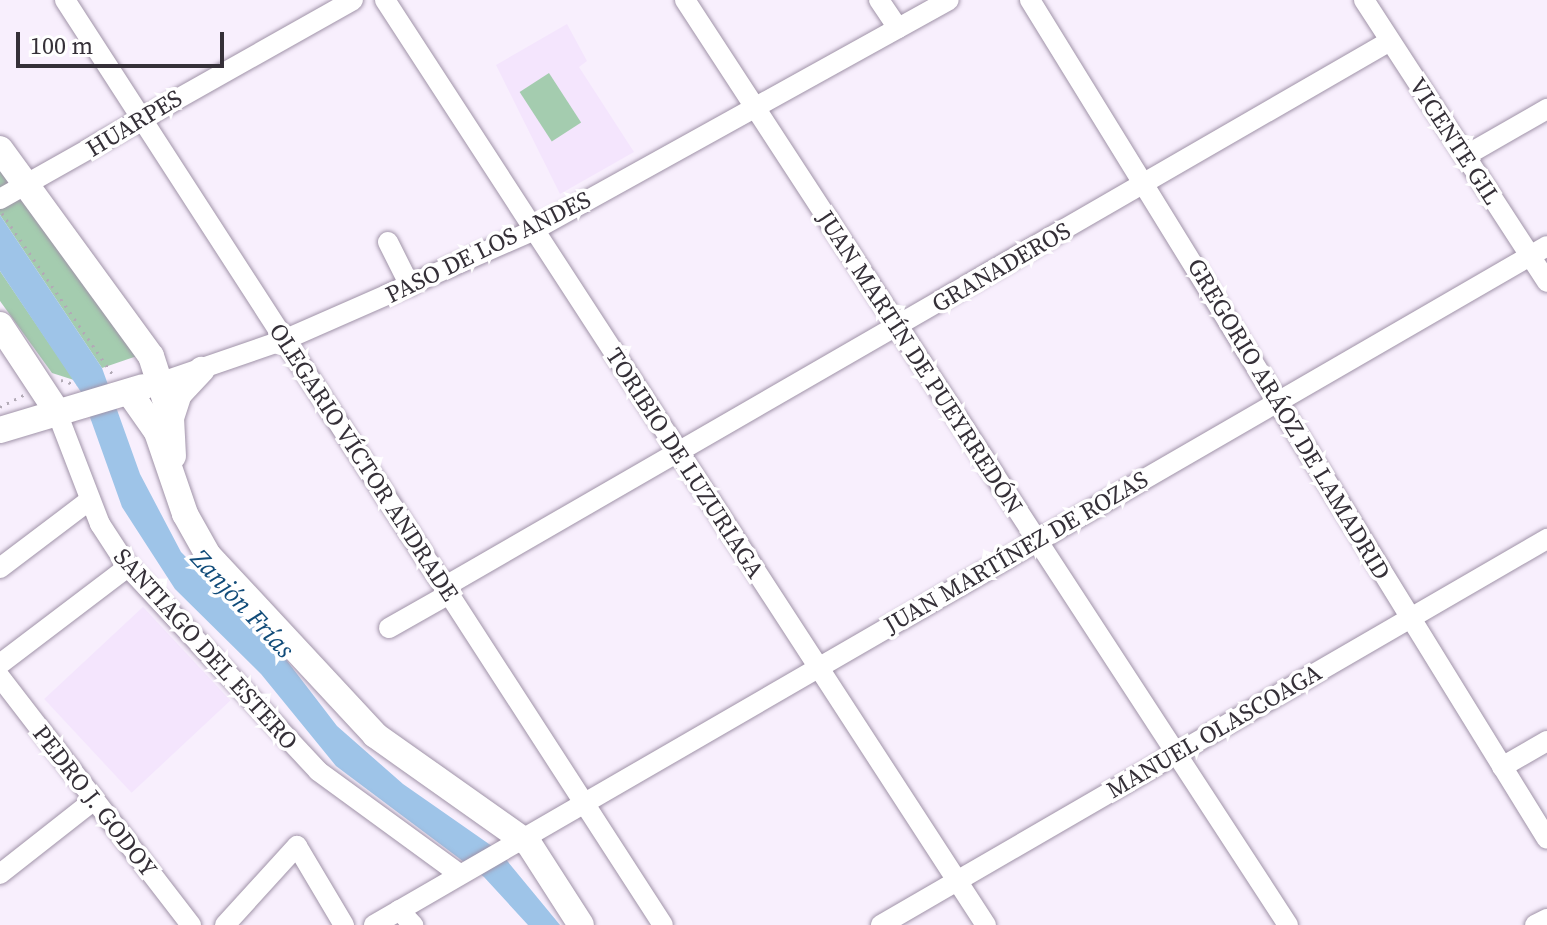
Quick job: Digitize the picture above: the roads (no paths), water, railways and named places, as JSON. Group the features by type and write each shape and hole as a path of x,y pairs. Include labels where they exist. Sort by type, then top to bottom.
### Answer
{"main road":[{"path":"0,149 162,382 171,418 175,480"},
{"name":"SANTIAGO DEL ESTERO","path":"0,325 56,410"},
{"path":"171,418 179,394 201,370"},
{"name":"PASO DE LOS ANDES","path":"0,430 119,388 162,382"},
{"path":"119,388 157,432 208,555 375,735 523,839 581,925"}],"street":[{"name":"OLEGARIO VÍCTOR ANDRADE","path":"65,0 663,925"},
{"name":"HUARPES","path":"0,199 29,188 141,118 353,0"},
{"name":"TORIBIO DE LUZURIAGA","path":"385,0 986,925"},
{"name":"JUAN MARTÍN DE PUEYRREDÓN","path":"685,0 1288,925"},
{"path":"879,0 898,28"},
{"name":"PASO DE LOS ANDES","path":"162,382 284,340 534,230 949,0"},
{"name":"GREGORIO ARÁOZ DE LAMADRID","path":"1030,0 1146,183 1547,839"},
{"name":"VICENTE GIL","path":"1364,0 1465,156 1539,251 1547,282"},
{"name":"GRANADEROS","path":"389,628 446,590 678,452 1390,41"},
{"path":"1465,156 1547,109"},
{"path":"388,242 410,286"},
{"name":"JUAN MARTÍNEZ DE ROZAS","path":"374,925 406,918 478,863 1539,251"},
{"name":"SANTIAGO DEL ESTERO","path":"56,410 90,500 128,567 318,771 478,863"},
{"path":"0,568 90,500"},
{"name":"MANUEL OLASCOAGA","path":"881,925 1174,752 1547,539"},
{"path":"0,664 128,567"},
{"name":"PEDRO J. GODOY","path":"0,677 191,925"},
{"path":"1502,767 1547,741"},
{"path":"0,874 94,800"},
{"path":"225,925 297,846 344,925"},
{"path":"1535,925 1547,919"}],"water":[{"path":"0,215 102,368 140,474 181,552 281,653 337,726 403,784 499,851 560,925 528,925 484,877 336,766 261,674 175,589 122,507 81,392 0,271"}],"water label":[{"name":"Zanjón Frías","path":"242,604"}]}
